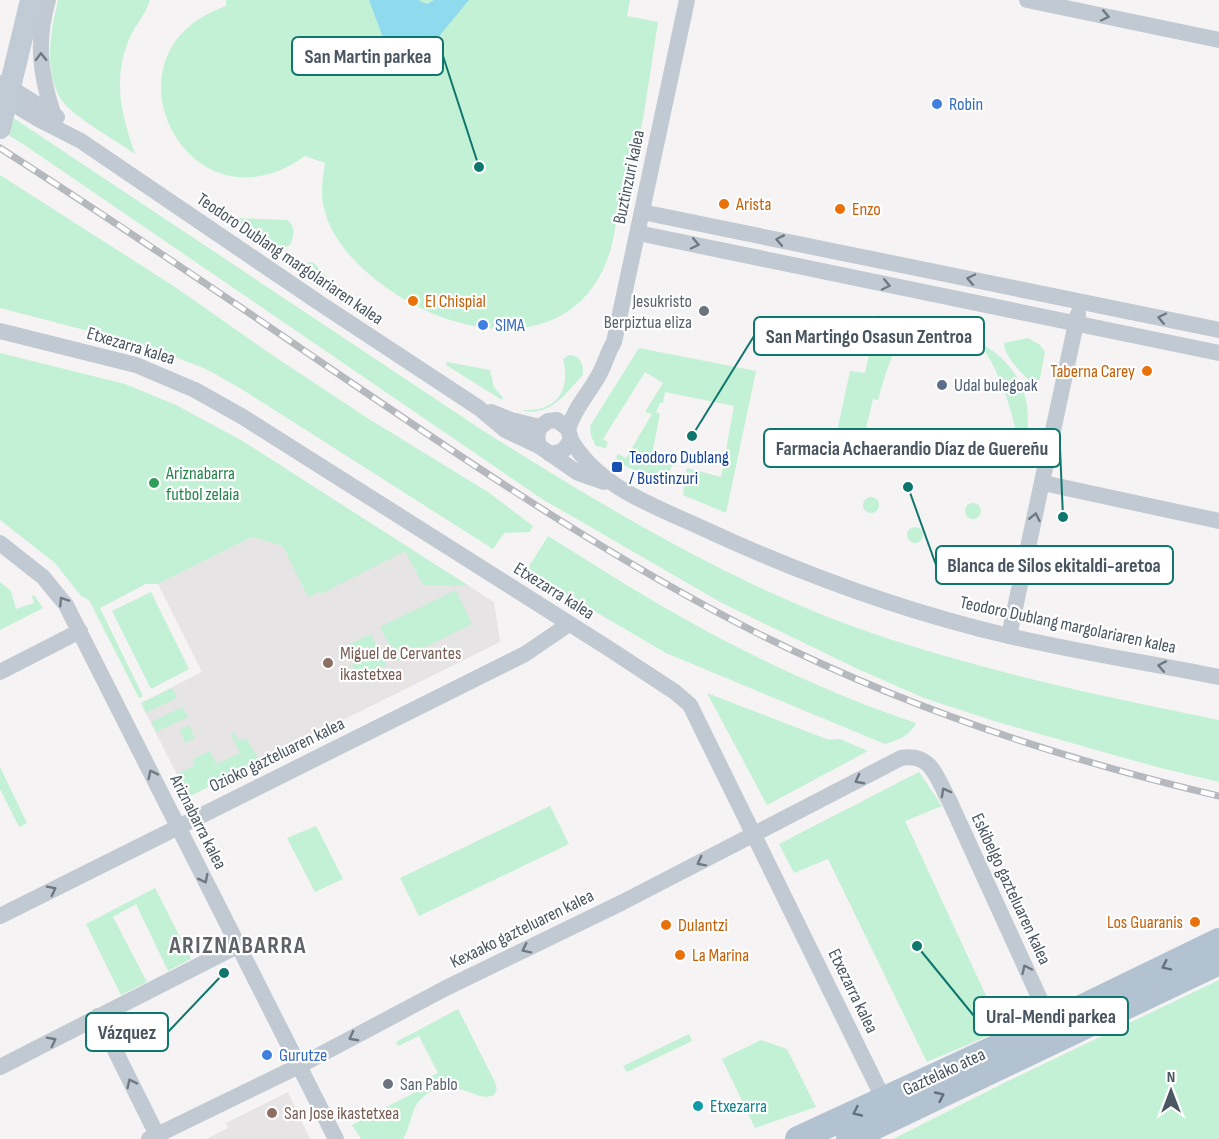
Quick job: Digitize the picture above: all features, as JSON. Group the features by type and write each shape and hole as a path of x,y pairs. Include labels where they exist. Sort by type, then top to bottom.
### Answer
{"main road":[{"path":"0,128 28,10"},
{"name":"Gaztelako atea","path":"849,1139 1219,941"},
{"name":"Gaztelako atea","path":"798,1139 884,1100 1219,962"}],"street":[{"path":"48,0 40,55 44,86 53,113"},
{"name":"Buztinzuri kalea","path":"604,361 614,342 687,0"},
{"path":"1027,0 1219,40"},
{"name":"Teodoro Dublang margolariaren kalea","path":"0,81 53,113 81,141"},
{"name":"Teodoro Dublang margolariaren kalea","path":"0,96 81,141 479,408 505,430 545,450 578,473 593,480 611,484 687,521 814,577 915,610 1010,636 1219,677"},
{"path":"642,212 1219,330"},
{"path":"638,233 1219,353"},
{"path":"1010,636 1080,302"},
{"name":"Etxezarra kalea","path":"0,331 136,365 195,390 243,417 569,624 675,692 690,705 884,1100"},
{"path":"604,361 601,371 576,408 563,451 545,450 537,436 546,423 575,396 594,370 604,361"},
{"name":"Teodoro Dublang margolariaren kalea","path":"479,408 511,420 546,423"},
{"path":"546,423 562,422 569,434"},
{"name":"Teodoro Dublang margolariaren kalea","path":"569,434 585,461 611,484"},
{"path":"1043,483 1219,521"},
{"name":"Ariznabarra kalea","path":"0,543 51,585 66,605 336,1139"},
{"name":"Ozioko gazteluaren kalea","path":"0,916 525,654 569,624"},
{"path":"0,672 80,631"},
{"name":"Kexaako gazteluaren kalea","path":"153,1137 299,1066 446,988 623,902 901,758 912,756"},
{"name":"Eskibelgo gazteluaren kalea","path":"912,756 921,758 932,769 949,800 1048,1034"},
{"path":"0,1067 238,945"},
{"path":"98,1016 153,1137"}],"shaded area":[{"name":"Miguel de Cervantes ikastetxea","path":"252,537 283,546 401,543 494,602 500,642 188,797 141,703 202,672 158,584"},
{"name":"San Jose ikastetxea","path":"288,1092 310,1139 206,1139 228,1128 226,1123"}],"green space":[{"path":"58,0 150,0 130,37 121,67 123,110 135,154 74,113 66,106 55,87 50,50"},
{"path":"226,0 630,0 627,16 658,22 623,224 616,223 605,266 585,297 558,317 526,327 491,328 454,321 418,307 384,286 347,252 333,231 324,208 322,191 325,163 305,156 263,176 225,174 194,158 172,130 162,96 165,61 186,29 226,6"},
{"path":"0,109 479,428 567,483 658,535 798,605 892,640 1031,679 1219,720 1219,782 1153,766 994,721 924,698 860,670 722,603 542,499 0,130"},
{"path":"0,175 175,287 369,419 488,492 533,526 530,532 504,533 493,549 240,388 206,369 146,346 0,308"},
{"path":"236,218 287,220 292,225 293,231 290,245 284,248 278,247 235,221"},
{"path":"310,262 315,264 340,291 336,295 302,272 303,265"},
{"path":"878,315 926,325 906,337 893,355 878,400 873,399 864,436 836,436 850,371 865,373"},
{"path":"1028,338 1040,345 1045,352 1040,379 1033,384 1007,354 1004,343"},
{"path":"979,342 1008,364 1024,392 1028,423 1021,459 1007,398 995,369"},
{"path":"639,348 756,371 726,513 683,495 687,468 721,477 734,406 665,392 663,403 660,403 656,412 660,414 651,459 673,465 662,483 619,463 616,457 618,454 626,458 652,414 645,412 663,383 645,372 603,439 608,442 606,448 596,446 591,436 590,426"},
{"name":"Ariznabarra futbol zelaia","path":"0,353 125,384 176,405 241,440 469,586 423,585 405,551 321,594 319,592 308,597 283,546 252,537 158,584 146,584 100,608 143,696 139,698 89,600 81,596 55,563 0,520"},
{"path":"569,355 580,361 583,375 564,396 550,407 534,412 524,411 546,407 559,396 565,379 563,359"},
{"path":"447,362 490,370 494,387 503,398 502,400 446,365"},
{"path":"871,497 877,499 879,505 877,511 871,513 865,511 863,505 865,499"},
{"path":"973,503 979,505 981,511 979,517 973,519 967,517 965,511 967,505"},
{"path":"915,527 921,529 923,535 921,541 915,543 909,541 907,535 909,529"},
{"path":"548,536 660,605 753,655 850,699 916,723 907,734 885,744 666,653 534,576 528,568"},
{"path":"0,582 11,591 16,609 34,603 32,596 34,595 43,608 0,630"},
{"path":"456,590 472,624 397,661 380,627"},
{"path":"151,592 189,669 151,689 112,611"},
{"path":"371,634 378,648 351,661 344,647"},
{"path":"379,651 387,665 359,679 352,665"},
{"path":"172,688 177,698 146,713 141,703"},
{"path":"707,693 829,740 840,739 868,751 767,805"},
{"path":"182,707 188,717 156,732 151,722"},
{"path":"189,725 195,738 185,743 179,730"},
{"path":"234,732 239,741 246,738 260,761 188,797 177,774 194,766 193,759 210,751 216,764 240,753 231,734"},
{"path":"0,767 27,823 19,827 0,789"},
{"path":"919,772 942,806 905,821 1002,1030 927,1062 828,859 794,873 779,844"},
{"path":"550,806 569,844 419,916 400,878"},
{"path":"316,826 343,879 315,892 287,838"},
{"path":"155,888 191,959 168,971 136,904 113,917 147,982 121,995 86,924"},
{"path":"1219,980 1219,1139 893,1139 1002,1084"},
{"path":"458,1009 495,1082 497,1089 494,1095 482,1096 463,1090 443,1088 431,1091 417,1104 403,1139 361,1139 352,1125 427,1086 424,1080 438,1073 419,1036 398,1046 396,1042"},
{"path":"689,1034 692,1041 627,1072 623,1066"},
{"path":"761,1040 787,1049 816,1107 755,1128 722,1059"}],"water":[{"path":"369,0 418,0 427,4 434,0 469,0 417,63 385,43"}],"railway":[{"path":"0,148 170,259 492,477 597,543 704,605 814,660 927,708 1042,748 1219,796"}],"place":[{"name":"Robin","path":"937,104"},
{"name":"San Martin parkea","path":"479,167"},
{"name":"Arista","path":"724,204"},
{"name":"Enzo","path":"840,209"},
{"name":"El Chispial","path":"413,301"},
{"name":"Jesukristo Berpiztua eliza","path":"704,311"},
{"name":"SIMA","path":"483,325"},
{"name":"Taberna Carey","path":"1147,371"},
{"name":"Udal bulegoak","path":"942,385"},
{"name":"San Martingo Osasun Zentroa","path":"692,436"},
{"name":"Teodoro Dublang / Bustinzuri","path":"617,467"},
{"name":"Ariznabarra futbol zelaia","path":"154,483"},
{"name":"Blanca de Silos ekitaldi-aretoa","path":"908,487"},
{"name":"Farmacia Achaerandio Díaz de Guereñu","path":"1063,517"},
{"name":"Miguel de Cervantes ikastetxea","path":"328,663"},
{"name":"Los Guaranis","path":"1195,922"},
{"name":"Dulantzi","path":"666,925"},
{"name":"Ural-Mendi parkea","path":"917,946"},
{"name":"La Marina","path":"680,955"},
{"name":"Vázquez","path":"224,973"},
{"name":"Gurutze","path":"267,1055"},
{"name":"San Pablo","path":"388,1084"},
{"name":"Etxezarra","path":"698,1106"},
{"name":"San Jose ikastetxea","path":"272,1113"}],"district":[{"name":"ARIZNABARRA","path":"238,945"}]}
